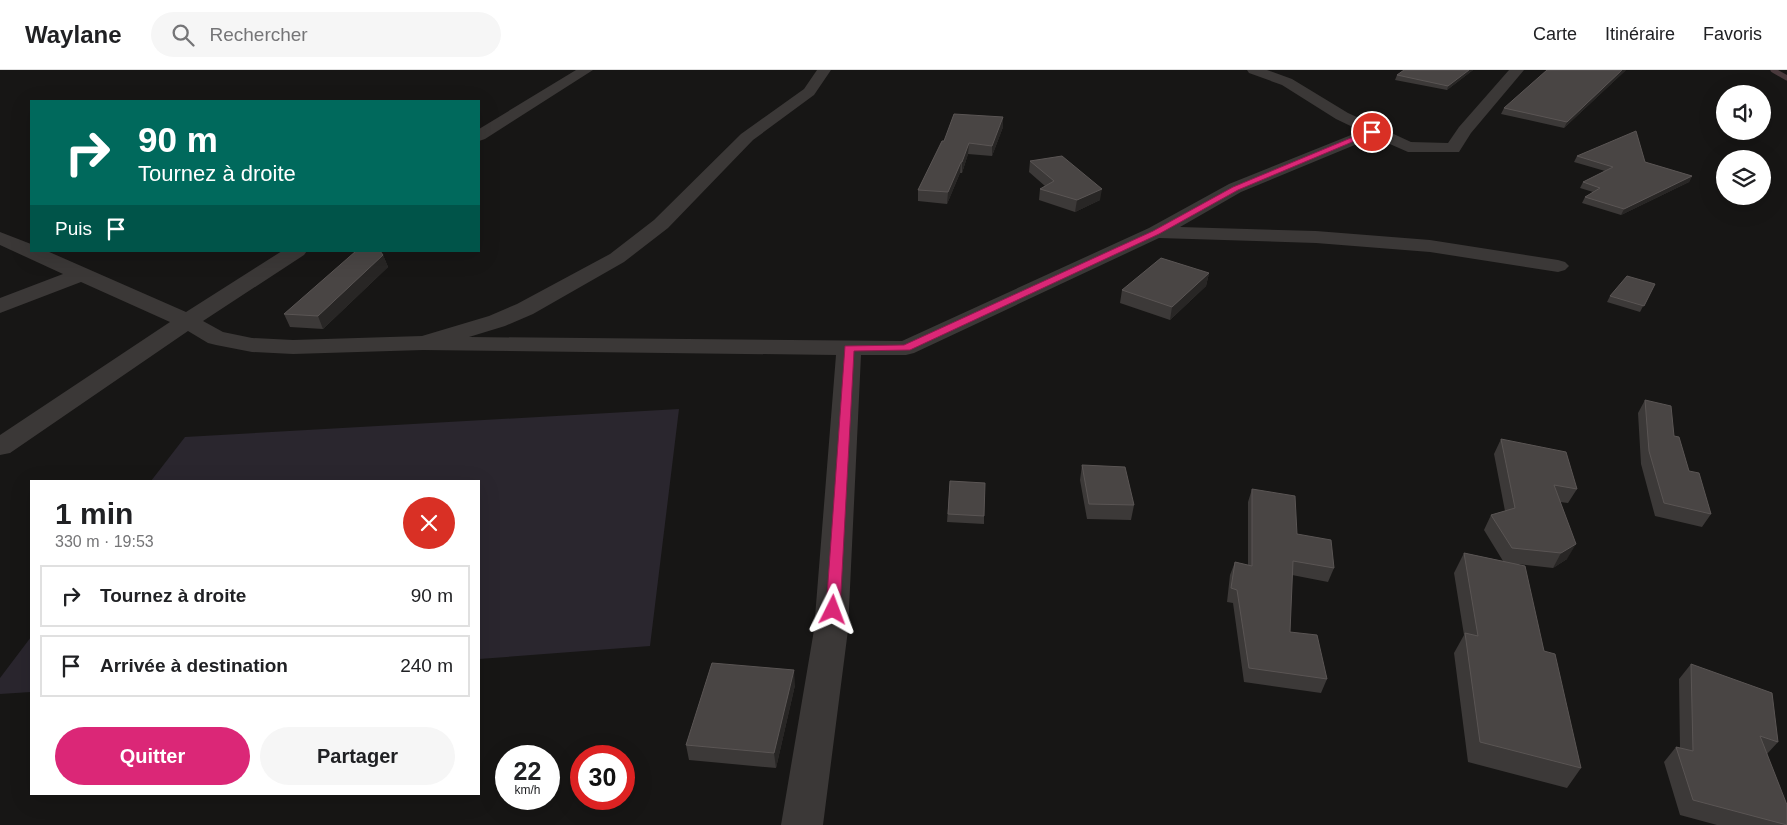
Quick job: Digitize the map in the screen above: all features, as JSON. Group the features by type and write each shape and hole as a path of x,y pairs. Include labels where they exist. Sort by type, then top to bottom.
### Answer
{"street":[{"path":"480,135 586,70"},
{"path":"424,343 496,321 525,309 616,258 660,224 747,137 803,96 824,70"},
{"path":"1254,70 1287,82 1342,116 1372,132 1408,147 1453,148 1465,130 1517,70"},
{"path":"32,252 187,321 216,338 252,345 294,347 424,343 906,348 1156,232 1235,188 1372,132"},
{"path":"1156,232 1316,237 1411,245 1558,266"},
{"path":"0,238 30,251"},
{"path":"0,447 187,321 295,252"},
{"path":"0,306 81,274"},
{"path":"802,825 831,630 849,348"}],"shaded area":[{"path":"679,409 650,646 480,659 480,480 152,480 185,437"},
{"path":"30,638 30,692 0,694 0,678"}],"building":[{"path":"1404,70 1469,70 1448,86 1397,75"},
{"path":"1547,70 1622,70 1567,122 1504,108"},
{"path":"954,114 1003,117 992,146 969,143 948,192 918,190 942,141 944,141"},
{"path":"1636,131 1645,162 1692,176 1624,209 1585,197 1600,188 1583,182 1613,167 1577,156"},
{"path":"1062,156 1102,189 1077,200 1040,189 1054,181 1030,161"},
{"path":"355,252 381,252 383,255 318,316 284,314"},
{"path":"1161,258 1209,273 1172,307 1122,290"},
{"path":"1627,276 1655,284 1644,306 1610,296"},
{"path":"1645,400 1671,406 1674,436 1679,437 1689,471 1699,473 1711,514 1664,503 1649,451"},
{"path":"1501,439 1566,452 1577,489 1554,485 1576,544 1561,553 1512,548 1491,515 1515,508"},
{"path":"1082,465 1125,467 1134,505 1089,504"},
{"path":"950,481 985,483 984,516 948,514"},
{"path":"1252,489 1295,496 1297,534 1331,540 1334,568 1293,561 1290,632 1317,635 1327,679 1249,668 1237,590 1231,588 1235,562 1252,566"},
{"path":"1464,553 1525,566 1544,651 1555,654 1581,768 1480,742 1465,633 1478,636"},
{"path":"712,663 794,670 774,753 686,745"},
{"path":"1691,664 1772,693 1778,742 1760,736 1787,805 1787,825 1693,800 1676,747 1693,751"}],"waterway":[{"path":"1773,70 1787,78"}],"route":[{"path":"833,610 849,348 906,348 1156,232 1235,188 1372,132"}]}
